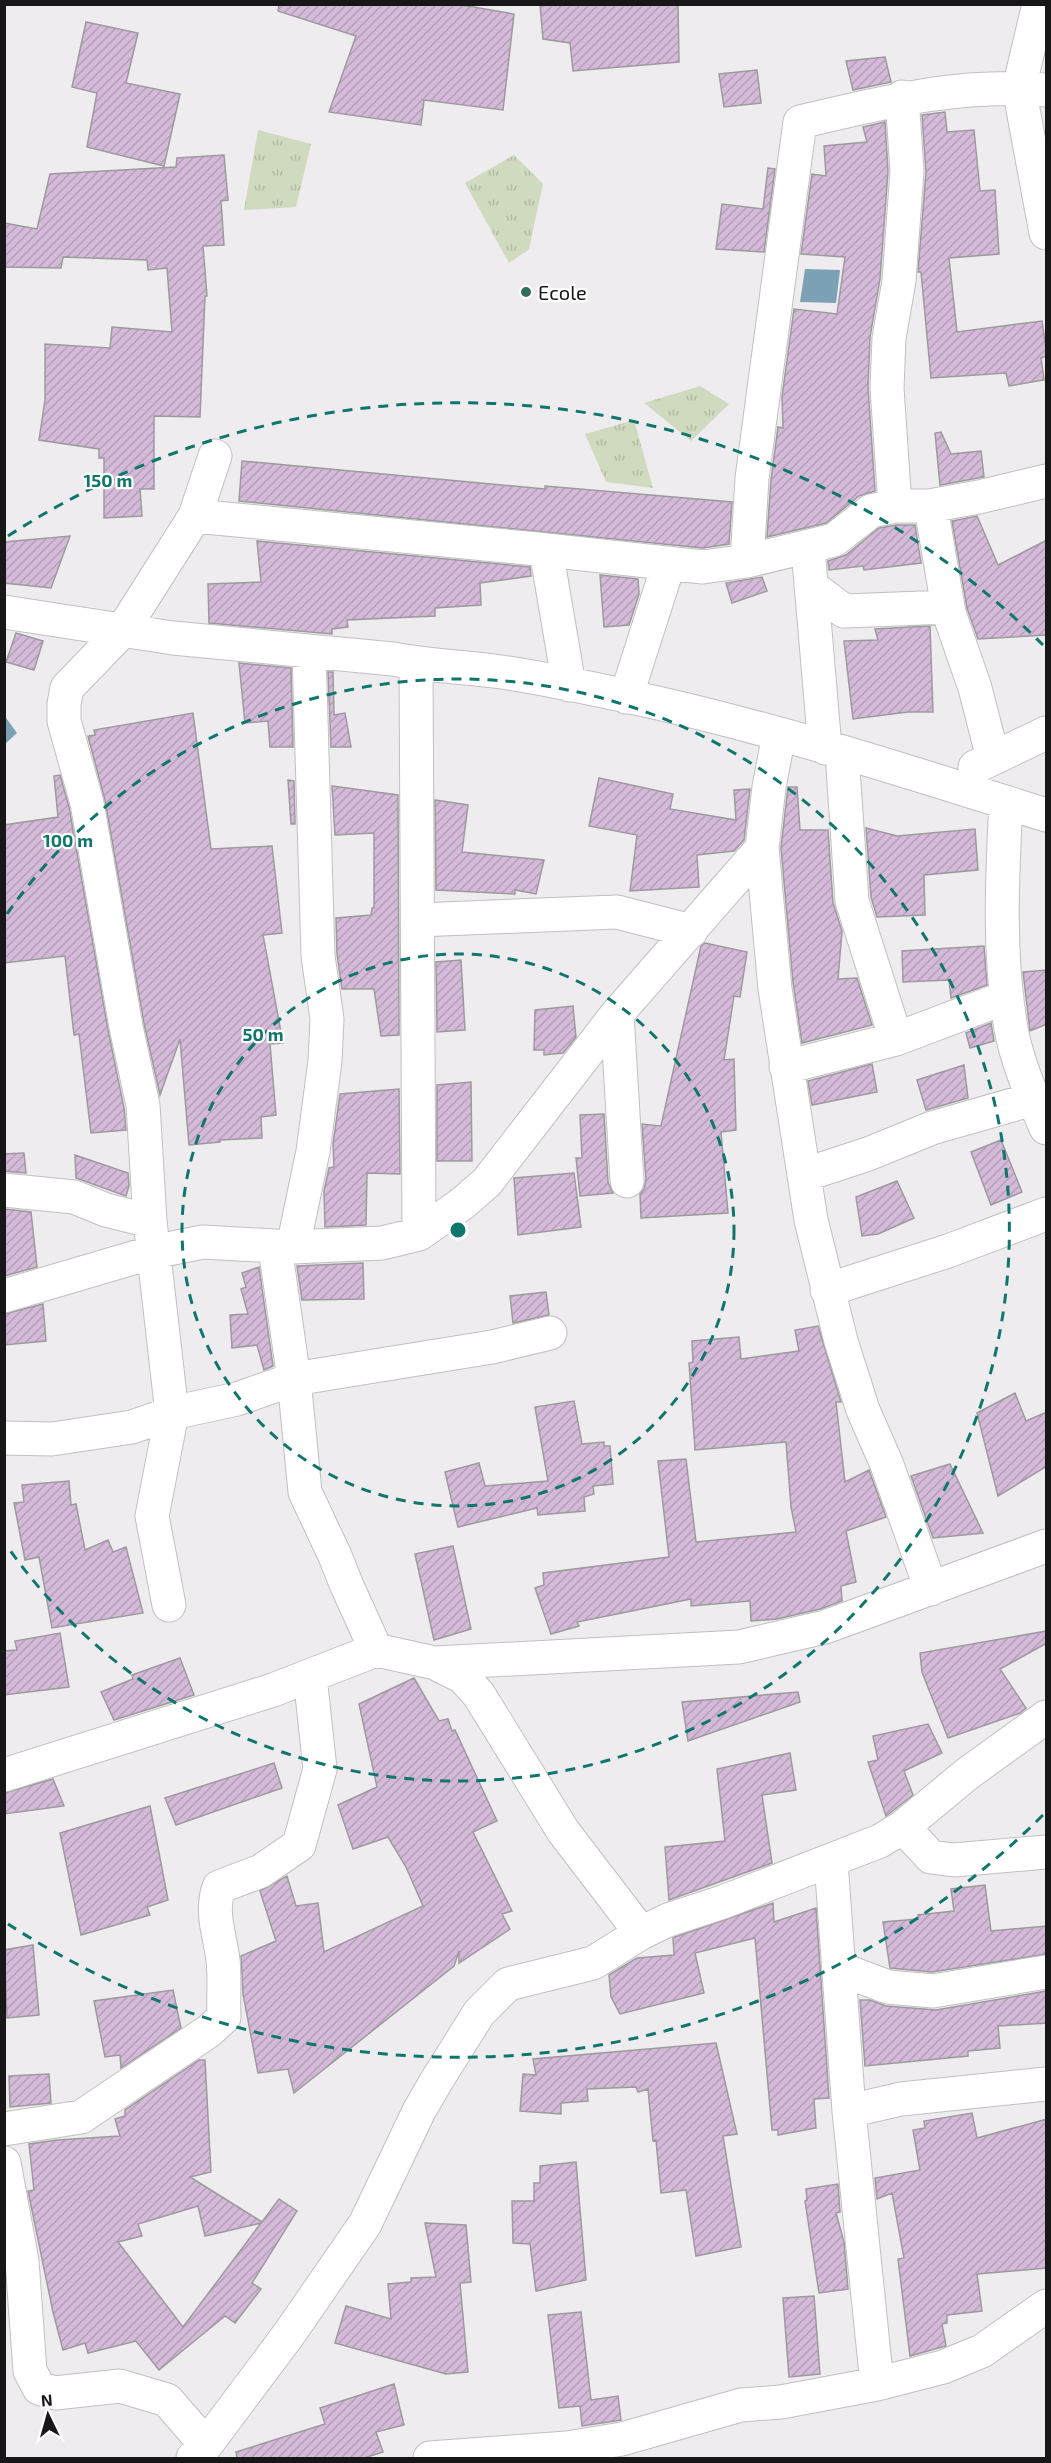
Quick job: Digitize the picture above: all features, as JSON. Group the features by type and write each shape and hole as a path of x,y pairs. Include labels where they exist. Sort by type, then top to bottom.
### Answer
{"street":[{"path":"1039,4 1033,89 1047,233"},
{"path":"747,561 752,478 800,122 902,97 965,89 1033,89"},
{"path":"895,506 887,388 889,338 899,281 907,171 902,97"},
{"path":"170,1605 152,1516 172,1413 151,1236 143,1105 126,1027 87,803 64,721 64,704 67,688 122,631 195,516 214,456"},
{"path":"195,516 703,567 747,561 808,548 842,536 854,523 871,512 895,506 929,506 1047,481"},
{"path":"929,506 948,607 975,688 993,758"},
{"path":"808,548 852,901 896,1039"},
{"path":"546,550 569,685"},
{"path":"626,698 669,563"},
{"path":"811,586 844,611 948,607"},
{"path":"4,612 122,631 502,672 569,685 661,704 779,735 944,782 1047,815"},
{"path":"309,651 318,956 327,1019 325,1061 313,1151 284,1247 305,1492 336,1556 346,1586 376,1650"},
{"path":"416,664 419,1234"},
{"path":"944,782 1047,732"},
{"path":"779,735 769,787 762,848 775,989 811,1220 827,1290 863,1410 887,1465 931,1589"},
{"path":"1006,802 1002,871 1007,997 1013,1036 1033,1099 1047,1128"},
{"path":"4,1190 74,1197 106,1210 151,1236 203,1242 284,1247 382,1243 419,1234 463,1203 487,1182 617,1014 762,848"},
{"path":"418,920 617,912 691,931"},
{"path":"786,1067 896,1039 1007,997"},
{"path":"617,1014 627,1181"},
{"path":"804,1175 868,1154 932,1128 1033,1099"},
{"path":"827,1290 948,1251 1047,1214"},
{"path":"4,1296 151,1236"},
{"path":"4,1438 52,1439 132,1427 172,1413 237,1399 294,1380 492,1347 550,1333"},
{"path":"435,1663 739,1647 825,1627 1047,1546"},
{"path":"4,1775 273,1690 376,1650 435,1663 464,1677 479,1695 563,1832 640,1933"},
{"path":"4,2129 81,2117 208,2031 224,2017 224,1961 215,1916 216,1896 219,1887 261,1871 299,1845 320,1769 310,1676"},
{"path":"4,2163 22,2261 17,2370 39,2388 56,2393 120,2386 167,2400 199,2452 289,2334 365,2224 419,2111 479,2013 508,1984 592,1963 640,1933 668,1920 723,1902 880,1841 903,1827 967,1774 1047,1717"},
{"path":"903,1827 931,1857 954,1860 1047,1852"},
{"path":"831,1861 849,2111 877,2384"},
{"path":"840,1969 888,1987 933,1991 1047,1972"},
{"path":"849,2111 901,2099 1047,2084"},
{"path":"430,2458 567,2448 622,2439 741,2405 781,2402 877,2384 943,2367 982,2351 1047,2306"}],"green space":[{"path":"258,130 311,144 296,207 244,210"},
{"path":"514,155 543,184 529,249 509,263 465,183"},
{"path":"700,386 729,404 691,441 644,403"},
{"path":"634,420 653,488 606,482 585,434"}],"water":[{"path":"805,269 840,270 836,303 800,302"},
{"path":"4,715 17,733 5,744 4,744"}],"building":[{"path":"279,4 456,4 514,14 503,110 424,100 421,125 329,112 356,36 278,11"},
{"path":"540,4 678,4 679,62 573,71 570,43 543,39"},
{"path":"86,22 138,33 126,83 180,94 164,166 87,147 97,93 72,87"},
{"path":"885,57 891,82 853,90 846,61"},
{"path":"757,70 761,103 724,107 719,74"},
{"path":"945,112 947,132 974,130 980,191 995,190 999,254 949,258 957,332 1042,321 1047,356 1041,358 1044,380 1009,386 1006,373 931,378 921,272 918,272 926,172 922,115"},
{"path":"885,122 888,171 880,279 870,337 868,387 875,491 859,496 826,523 767,537 778,427 783,428 782,397 794,309 837,314 845,257 801,254 812,174 826,176 824,146 867,142 863,127"},
{"path":"224,155 228,200 221,201 224,245 203,246 207,296 205,296 200,417 154,416 154,489 140,489 142,516 104,518 104,458 99,458 99,449 39,440 45,400 45,344 110,348 112,327 172,332 167,268 148,270 147,260 63,257 61,268 4,267 4,223 37,229 50,174 176,167 177,158"},
{"path":"768,168 775,169 764,252 716,249 722,204 763,209"},
{"path":"941,432 951,454 981,451 984,477 940,485 935,433"},
{"path":"242,461 545,489 545,486 732,502 729,544 703,548 239,501"},
{"path":"977,516 998,565 1047,540 1047,635 978,639 967,608 952,521"},
{"path":"915,525 921,563 864,570 863,566 829,570 828,561 846,555 879,528"},
{"path":"70,536 51,588 4,583 4,542"},
{"path":"257,541 530,567 531,576 480,583 481,605 435,608 435,616 347,620 348,627 332,629 332,634 209,623 208,584 261,582"},
{"path":"600,575 638,579 639,594 629,625 604,627"},
{"path":"762,577 767,591 732,603 726,583"},
{"path":"930,626 933,712 908,712 853,719 844,641 878,640 875,629"},
{"path":"16,633 43,641 34,670 6,662"},
{"path":"239,663 291,668 293,747 270,747 268,721 245,723"},
{"path":"328,672 333,672 334,715 345,713 351,747 331,747"},
{"path":"193,713 211,849 272,846 282,933 263,935 283,1043 270,1044 276,1115 261,1117 262,1138 220,1140 220,1142 189,1145 180,1039 160,1095 144,1023 105,800 88,736 95,735 94,730"},
{"path":"60,775 69,807 124,1108 126,1130 91,1133 79,1034 74,1035 65,956 4,963 4,825 58,817 54,776"},
{"path":"599,778 673,794 670,809 736,820 734,790 750,789 744,840 734,851 697,855 699,887 630,891 637,835 589,826"},
{"path":"288,780 294,781 295,824 291,824"},
{"path":"332,786 398,795 399,1035 381,1036 374,989 342,989 337,954 336,918 371,915 372,908 374,908 374,833 335,835"},
{"path":"788,787 797,787 800,830 828,830 833,903 842,931 838,979 857,978 872,1025 802,1043 793,982 781,848"},
{"path":"435,800 468,805 462,852 544,860 536,894 515,890 515,894 436,890"},
{"path":"866,828 897,836 975,829 978,870 924,875 925,915 877,917 871,897"},
{"path":"705,943 747,952 740,997 734,996 724,1060 734,1059 736,1130 721,1132 728,1213 641,1218 640,1194 646,1180 642,1124 661,1126 701,946"},
{"path":"984,946 987,985 951,998 949,980 903,982 902,951"},
{"path":"461,960 465,1030 437,1032 436,962"},
{"path":"1047,970 1047,1024 1030,1031 1023,972"},
{"path":"573,1006 576,1037 563,1053 544,1055 544,1050 534,1050 535,1010"},
{"path":"991,1023 994,1041 970,1048 966,1033"},
{"path":"872,1064 877,1092 812,1105 808,1081"},
{"path":"964,1065 968,1098 926,1110 917,1080"},
{"path":"471,1082 472,1161 437,1161 437,1085"},
{"path":"399,1089 400,1174 367,1173 366,1225 325,1227 324,1191 329,1168 334,1167 333,1144 340,1094"},
{"path":"604,1114 608,1182 613,1193 580,1196 576,1158 582,1158 580,1115"},
{"path":"1001,1140 1022,1192 991,1205 971,1152"},
{"path":"24,1153 26,1173 4,1171 4,1154"},
{"path":"75,1155 128,1173 129,1186 126,1196 76,1178"},
{"path":"574,1173 581,1227 518,1235 514,1178"},
{"path":"897,1181 914,1218 878,1234 862,1236 856,1197"},
{"path":"4,1209 31,1212 37,1267 4,1276"},
{"path":"363,1263 364,1299 302,1300 297,1266"},
{"path":"259,1267 273,1366 264,1370 257,1345 232,1348 230,1315 248,1314 241,1289 246,1287 242,1273"},
{"path":"546,1292 549,1315 513,1323 510,1296"},
{"path":"43,1304 46,1341 4,1345 4,1314"},
{"path":"818,1326 841,1402 836,1402 845,1482 869,1470 886,1517 846,1531 856,1582 841,1586 842,1601 820,1609 777,1619 751,1621 750,1601 691,1606 691,1599 577,1622 579,1626 551,1634 535,1588 544,1585 543,1573 669,1557 658,1461 686,1459 696,1542 796,1532 791,1507 786,1442 695,1450 689,1363 693,1362 692,1341 739,1337 741,1359 799,1351 795,1330"},
{"path":"1015,1393 1026,1421 1047,1412 1047,1466 998,1496 977,1413"},
{"path":"574,1401 582,1444 604,1442 604,1446 610,1446 613,1484 593,1486 594,1494 584,1497 585,1511 538,1515 537,1508 458,1527 445,1472 479,1463 485,1486 548,1481 535,1407"},
{"path":"950,1464 983,1533 933,1538 911,1476"},
{"path":"69,1481 71,1505 76,1504 85,1550 108,1540 113,1552 126,1547 143,1613 52,1628 39,1557 25,1560 14,1503 24,1502 22,1485"},
{"path":"453,1546 471,1629 434,1640 415,1554"},
{"path":"1047,1631 1047,1643 1000,1669 1026,1708 1020,1713 948,1738 922,1672 920,1653"},
{"path":"60,1633 69,1687 4,1695 4,1651 17,1650 15,1641"},
{"path":"180,1658 194,1695 114,1720 101,1692 133,1679 132,1675"},
{"path":"414,1678 439,1721 448,1719 452,1731 455,1730 497,1821 473,1832 512,1911 502,1914 510,1929 459,1963 459,1951 454,1966 294,2093 288,2069 258,2073 243,1994 241,1956 276,1941 260,1891 287,1876 296,1906 318,1903 324,1952 423,1906 406,1867 388,1837 353,1849 338,1805 377,1787 359,1704"},
{"path":"798,1692 800,1702 688,1741 682,1702"},
{"path":"928,1724 942,1753 904,1771 913,1795 886,1816 868,1762 878,1760 873,1736"},
{"path":"790,1753 796,1790 762,1795 772,1863 669,1900 665,1847 725,1841 717,1769"},
{"path":"274,1763 282,1788 176,1825 165,1798"},
{"path":"53,1779 64,1806 4,1814 4,1793"},
{"path":"150,1806 168,1900 147,1907 150,1915 81,1935 60,1833"},
{"path":"985,1885 991,1931 1047,1926 1047,1954 932,1972 890,1968 883,1922 918,1919 918,1915 954,1911 951,1889"},
{"path":"773,1903 774,1922 816,1908 829,2098 814,2099 816,2128 778,2135 778,2130 772,2130 755,1938 695,1953 704,1993 620,2014 611,1997 609,1975 637,1958 674,1955 673,1938 675,1937"},
{"path":"33,1945 39,2015 7,2018 4,1950"},
{"path":"173,1990 181,2028 121,2068 120,2055 105,2057 94,2001"},
{"path":"1047,1991 1047,2023 998,2026 1000,2048 968,2051 968,2056 865,2066 860,2000 870,2000 886,2006 936,2010"},
{"path":"716,2043 737,2134 723,2136 741,2247 696,2256 686,2190 661,2193 648,2089 638,2092 636,2087 587,2089 588,2101 561,2103 561,2114 520,2111 523,2074 536,2075 533,2059"},
{"path":"199,2060 205,2060 211,2172 190,2177 262,2222 279,2199 297,2211 252,2283 261,2289 235,2323 225,2316 159,2370 136,2341 88,2353 85,2343 63,2350 28,2191 34,2190 29,2144 120,2136 115,2119 125,2116 125,2110","holes":["198,2206 205,2236 261,2223 183,2327 118,2242 142,2236 138,2224"]},
{"path":"49,2074 51,2103 10,2107 9,2076"},
{"path":"972,2113 977,2138 1047,2119 1047,2268 977,2274 982,2311 947,2315 947,2323 942,2324 946,2346 910,2356 898,2259 904,2258 892,2193 877,2199 875,2178 920,2170 913,2130 925,2128 924,2121"},
{"path":"576,2162 586,2280 536,2291 530,2244 513,2243 512,2201 534,2201 534,2183 540,2183 540,2166"},
{"path":"838,2184 840,2212 836,2213 844,2242 848,2289 819,2293 805,2201 807,2200 806,2189"},
{"path":"425,2223 466,2225 471,2282 460,2283 468,2372 446,2374 335,2343 346,2306 391,2319 388,2284 411,2282 411,2278 436,2277"},
{"path":"814,2296 820,2374 789,2377 783,2298"},
{"path":"581,2312 591,2400 618,2396 621,2420 582,2426 580,2406 559,2408 548,2315"},
{"path":"394,2384 404,2425 376,2432 383,2452 364,2458 237,2458 236,2452 325,2424 320,2408"}],"place":[{"name":"Ecole","path":"526,292"}]}
